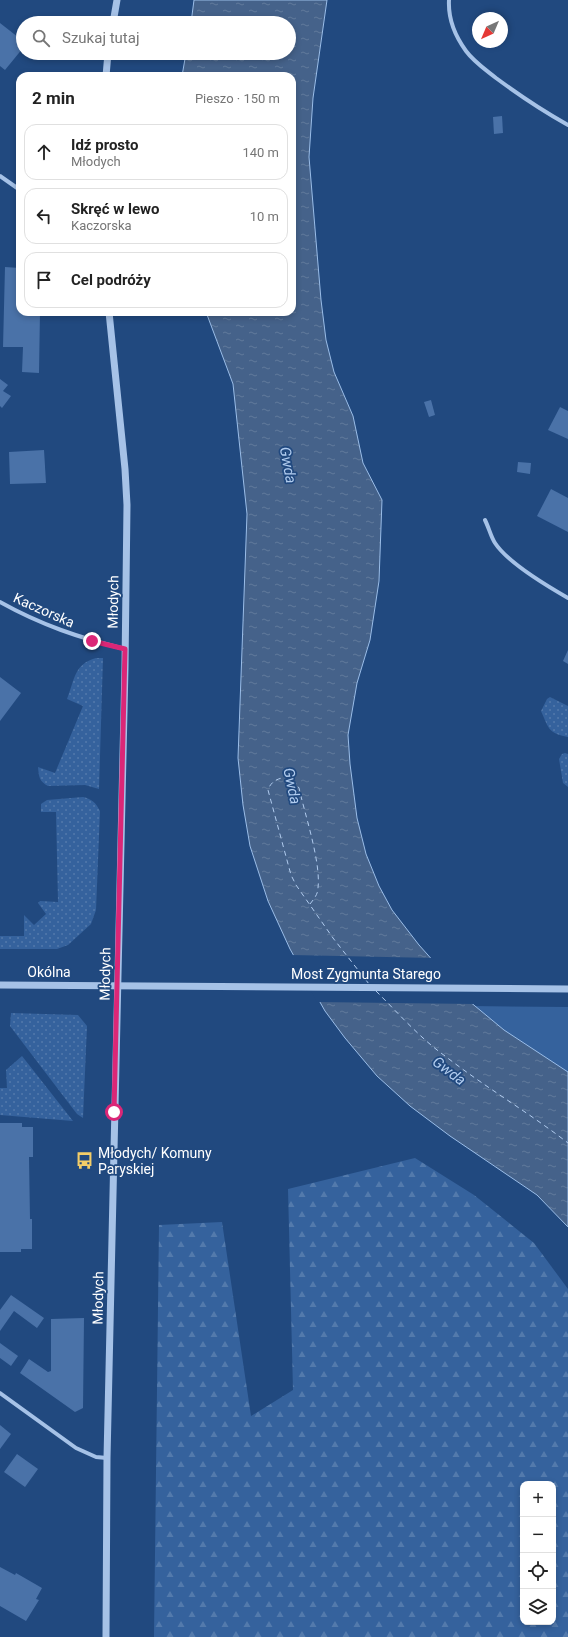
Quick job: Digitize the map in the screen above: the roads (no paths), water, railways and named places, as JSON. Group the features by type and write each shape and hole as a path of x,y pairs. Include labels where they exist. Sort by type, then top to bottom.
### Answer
{"street":[{"path":"114,16 117,0"},
{"path":"449,0 450,18 453,28 457,38 467,53 481,66 517,93 568,125"},
{"path":"106,72 107,60"},
{"path":"0,176 16,187"},
{"name":"Młodych","path":"106,1637 107,1458 125,649 126,498 125,469 108,316"},
{"path":"485,520 496,544 507,556 527,573 567,598"},
{"name":"Kaczorska","path":"0,602 49,627 86,639 125,649"},
{"name":"Okólna","path":"0,985 118,986"},
{"name":"Most Zygmunta Starego","path":"118,986 568,989"},
{"path":"0,1393 76,1448 96,1457 107,1458"}],"water":[{"name":"Gwda","path":"194,0 327,0 313,98 309,157 321,300 326,340 334,372 353,416 363,463 382,500 379,581 370,640 357,683 348,735 357,818 366,854 379,886 392,910 419,945 469,1001 504,1030 568,1072 568,1227 537,1195 450,1136 410,1106 377,1076 345,1038 325,1011 290,949 268,901 250,846 243,805 238,758 247,514 233,384 208,316 296,316 296,72 183,72 185,60 296,60 296,16 192,16"}],"place":[{"name":"Młodych/ Komuny Paryskiej","path":"85,1161"}]}
